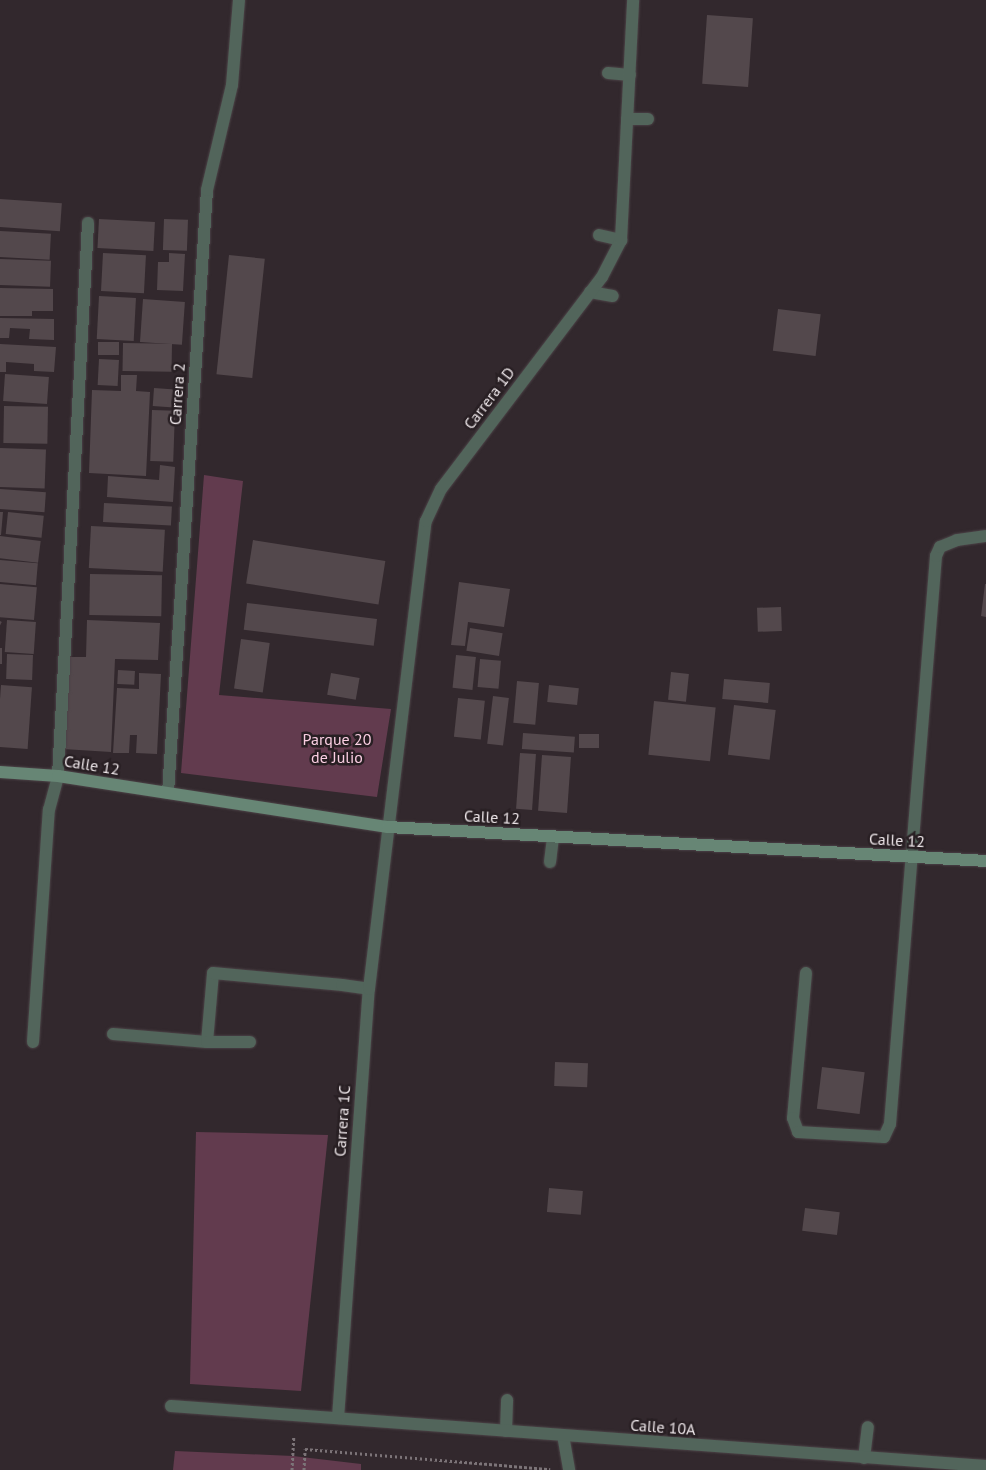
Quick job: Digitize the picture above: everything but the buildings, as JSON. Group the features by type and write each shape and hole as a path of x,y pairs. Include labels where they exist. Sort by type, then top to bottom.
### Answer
{"street":[{"name":"Carrera 2","path":"168,793 207,190 232,86 239,0"},
{"name":"Carrera 1D","path":"388,827 432,504 590,292 621,240 633,0"},
{"path":"608,74 630,75"},
{"path":"627,119 648,119"},
{"path":"33,1042 49,810 58,776 88,223"},
{"path":"599,236 621,240"},
{"path":"590,292 614,296"},
{"path":"806,973 793,1118 798,1132 884,1138 890,1124 907,885 936,556 949,544 986,536"},
{"name":"Calle 12","path":"0,772 58,776 388,827 986,861"},
{"name":"Carrera 1C","path":"338,1418 369,989 388,827"},
{"path":"550,862 553,837"},
{"path":"207,1042 213,973 369,989"},
{"path":"113,1034 207,1042 250,1042"},
{"path":"506,1431 507,1400"},
{"name":"Calle 10A","path":"171,1406 986,1466"},
{"path":"864,1458 868,1427"},
{"path":"563,1435 569,1470"}],"path":[{"path":"292,1470 295,1415"},
{"path":"304,1470 305,1449 569,1470"}],"green space":[{"name":"Parque 20 de Julio","path":"204,475 243,481 219,695 391,709 377,797 181,773"},
{"path":"196,1132 328,1135 301,1391 190,1384"},
{"path":"175,1451 293,1456 361,1464 361,1470 173,1470"}]}
